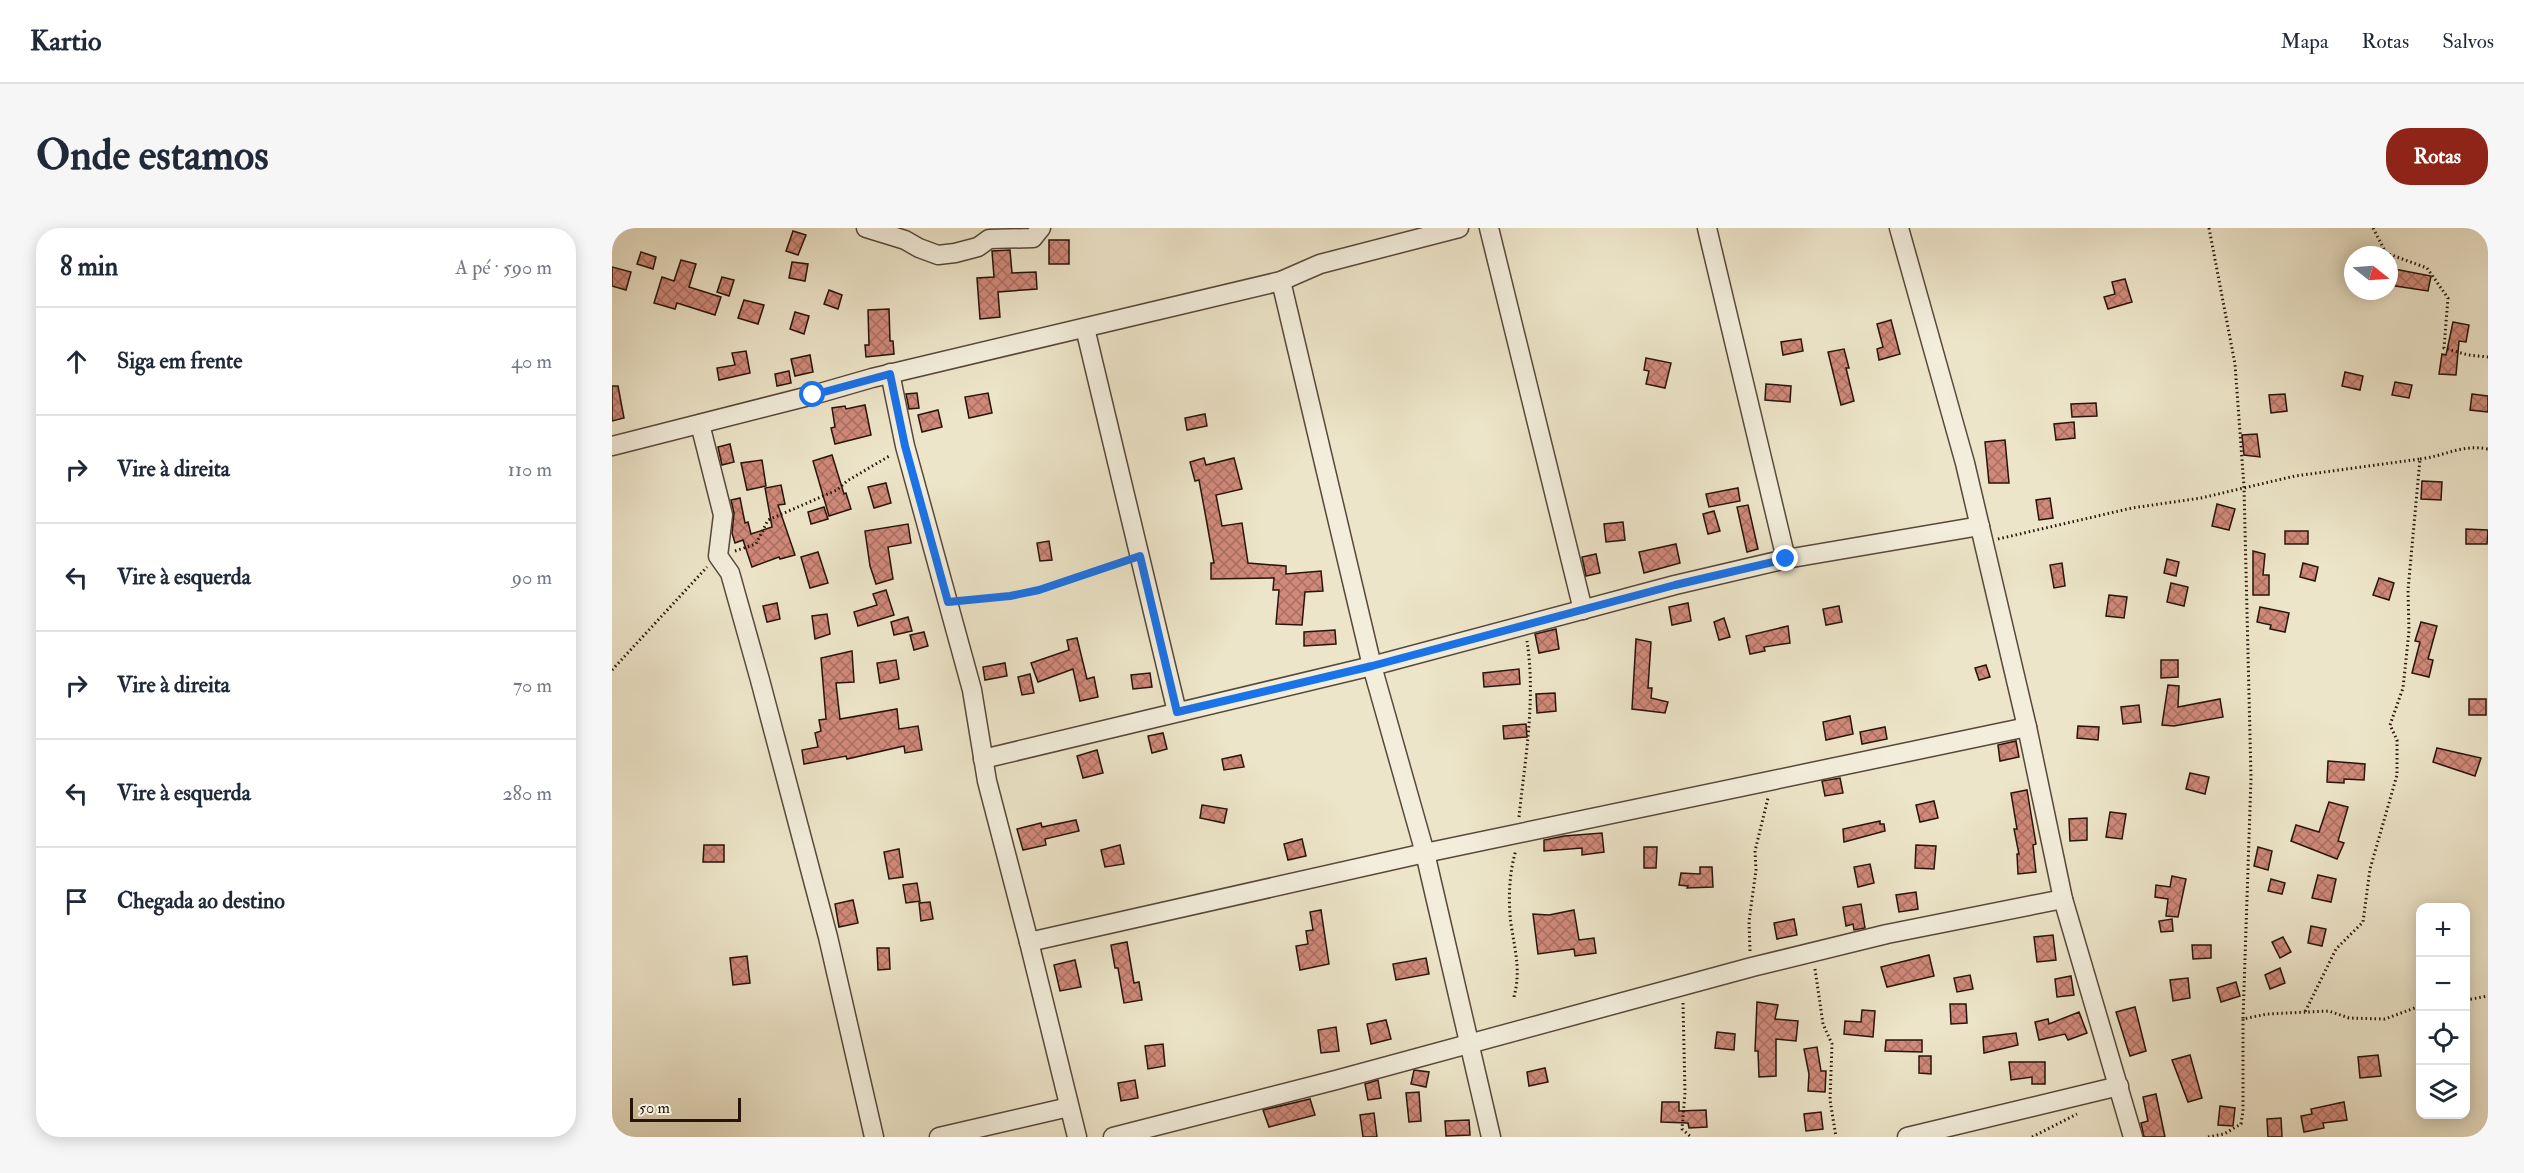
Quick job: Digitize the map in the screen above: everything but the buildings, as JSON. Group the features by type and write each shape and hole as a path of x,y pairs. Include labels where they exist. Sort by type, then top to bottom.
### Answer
{"street":[{"path":"870,229 905,240 939,255 955,254 978,247 989,239 1033,238 1041,228"},
{"path":"612,446 890,374 1281,281 1320,264 1418,234 1459,228"},
{"path":"1489,228 1583,610"},
{"path":"1707,228 1786,559"},
{"path":"1899,228 1965,463 2027,727 2062,899 2133,1137"},
{"path":"1281,281 1372,666 1425,853 1491,1137"},
{"path":"1085,328 1177,712"},
{"path":"890,374 905,446 972,690 987,781 1077,1137"},
{"path":"700,424 723,515 718,556 730,573 760,680 828,937 874,1137"},
{"path":"983,759 1372,666 1786,559 1982,534"},
{"path":"1029,942 1425,853 2027,727"},
{"path":"1113,1137 1468,1045 1752,967 1887,934 2062,899"},
{"path":"1907,1137 2119,1086"},
{"path":"939,1137 1069,1107"}],"path":[{"path":"2208,1137 2224,1134 2241,1124 2243,1111 2243,1018 2251,778 2244,487 2235,364 2209,228"},
{"path":"2373,228 2386,253 2427,268 2448,298 2444,348 2468,355 2488,357"},
{"path":"612,670 718,556 756,544 768,520 837,490 905,446"},
{"path":"1982,534 2132,507 2201,498 2295,476 2435,457 2471,446 2488,448"},
{"path":"2304,1014 2336,949 2363,922 2370,869 2397,775 2397,740 2390,725 2403,688 2409,631 2408,590 2420,459"},
{"path":"948,602 1010,596 1039,590 1140,556"},
{"path":"1514,997 1519,978 1511,923 1511,863 1518,842 1530,719 1528,647 1525,625"},
{"path":"1752,967 1749,921 1756,870 1755,851 1768,800 1769,781"},
{"path":"1812,952 1823,1024 1832,1044 1830,1100 1836,1137"},
{"path":"1678,987 1684,1007 1683,1129 1691,1137"},
{"path":"2470,999 2488,996"},
{"path":"2243,1018 2267,1014 2329,1011 2349,1018 2385,1019 2416,1008"}],"route":[{"path":"813,395 890,374 905,446 948,602 1010,596 1039,590 1140,556 1177,712 1372,666 1675,585 1786,559"}]}
